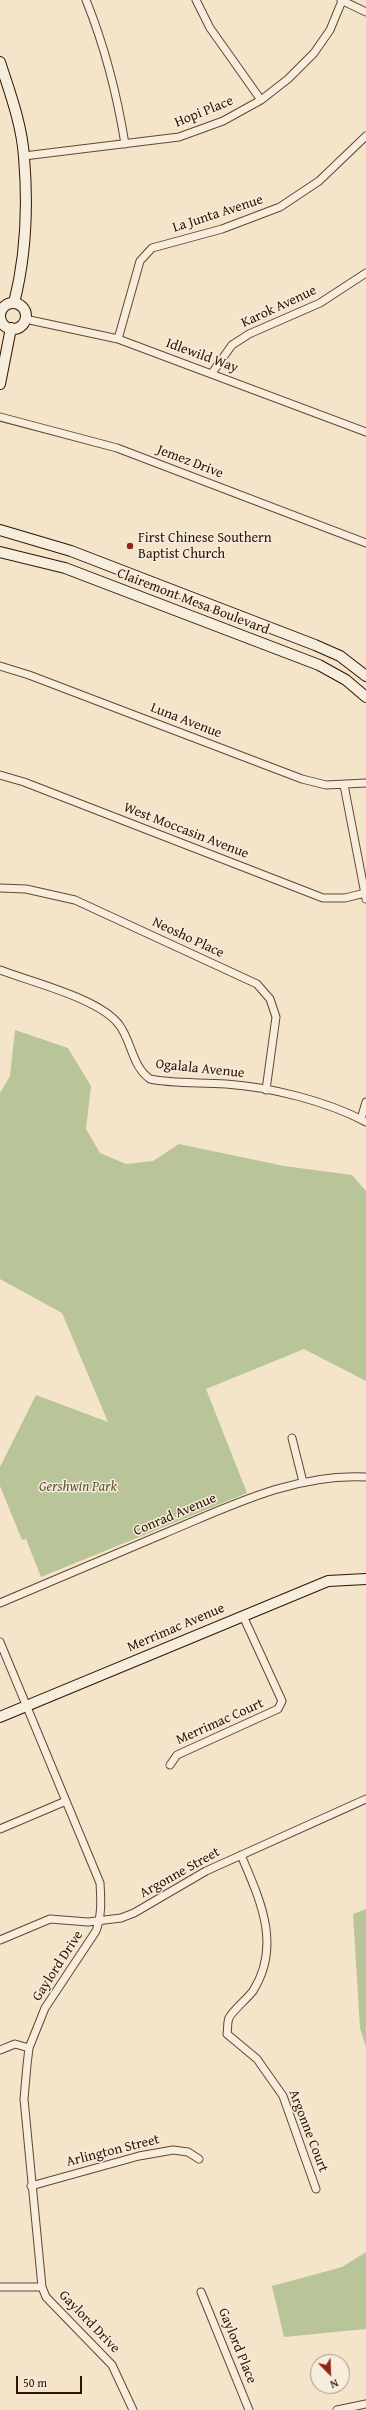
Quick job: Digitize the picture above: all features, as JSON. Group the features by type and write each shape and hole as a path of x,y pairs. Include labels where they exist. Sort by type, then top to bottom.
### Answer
{"main road":[{"path":"0,62 15,108 24,156 24,249 14,303"},
{"path":"14,303 22,307 25,319 18,327 11,328 1,321 0,313 4,307 14,303"},
{"path":"0,384 11,328"},
{"name":"Clairemont Mesa Boulevard","path":"0,530 71,551 315,645 340,656 366,676"},
{"name":"Clairemont Mesa Boulevard","path":"0,552 65,568 319,665 346,680 366,697"},
{"name":"Merrimac Avenue","path":"0,1717 328,1581 366,1580"}],"street":[{"path":"86,0 100,34 116,90 125,144"},
{"path":"196,0 210,28 261,100"},
{"path":"342,0 366,12"},
{"name":"Hopi Place","path":"24,156 179,137 223,121 261,100 288,79 314,53 330,30 342,0"},
{"name":"La Junta Avenue","path":"118,339 140,261 152,248 222,229 280,207 319,181 366,136"},
{"name":"Karok Avenue","path":"212,373 232,345 249,334 320,303 366,273"},
{"name":"Idlewild Way","path":"25,319 118,339 366,432"},
{"name":"Jemez Drive","path":"0,417 117,448 366,543"},
{"name":"Luna Avenue","path":"0,666 29,675 302,780 326,785 344,785 366,782"},
{"name":"West Moccasin Avenue","path":"0,776 24,782 323,898 365,896"},
{"path":"344,785 365,896"},
{"name":"Neosho Place","path":"0,888 26,889 75,900 257,984 270,998 276,1017 266,1090"},
{"name":"Ogalala Avenue","path":"0,970 100,1006 120,1026 134,1059 144,1074 150,1078 226,1084 266,1090 314,1102 363,1121"},
{"path":"363,1121 366,1102"},
{"path":"292,1438 303,1482"},
{"name":"Conrad Avenue","path":"0,1603 241,1502 303,1482 348,1476 366,1477"},
{"name":"Merrimac Court","path":"170,1765 177,1755 278,1709 282,1701 243,1616"},
{"name":"Gaylord Drive","path":"0,1642 100,1883 101,1919 86,1948 59,1984 44,2008 30,2048 24,2099 42,2287 46,2297 112,2365 133,2410"},
{"name":"Argonne Street","path":"0,1940 50,1919 88,1922 101,1919 121,1918 134,1913 206,1871 366,1799"},
{"path":"0,1829 66,1801"},
{"name":"Argonne Court","path":"241,1855 262,1905 267,1933 262,1975 248,1998 229,2018 227,2034 257,2059 283,2096 316,2189"},
{"path":"0,2050 15,2044 30,2048"},
{"name":"Arlington Street","path":"32,2186 139,2156 173,2150 188,2152 199,2159"},
{"path":"0,2287 42,2287"},
{"name":"Gaylord Place","path":"202,2292 249,2410"},
{"path":"336,2410 366,2404"}],"green space":[{"name":"Gershwin Park","path":"15,1030 68,1048 91,1086 86,1129 100,1153 126,1164 153,1161 179,1144 284,1166 352,1175 366,1191 366,1381 304,1349 206,1389 247,1493 41,1577 26,1539 22,1540 0,1486 0,1467 36,1395 108,1422 62,1313 0,1279 0,1093 10,1076"},
{"path":"366,1909 366,2047 360,2028 353,1914"},
{"path":"366,2252 366,2329 284,2337 272,2286 342,2267"}],"place":[{"name":"First Chinese Southern Baptist Church","path":"130,546"}]}
